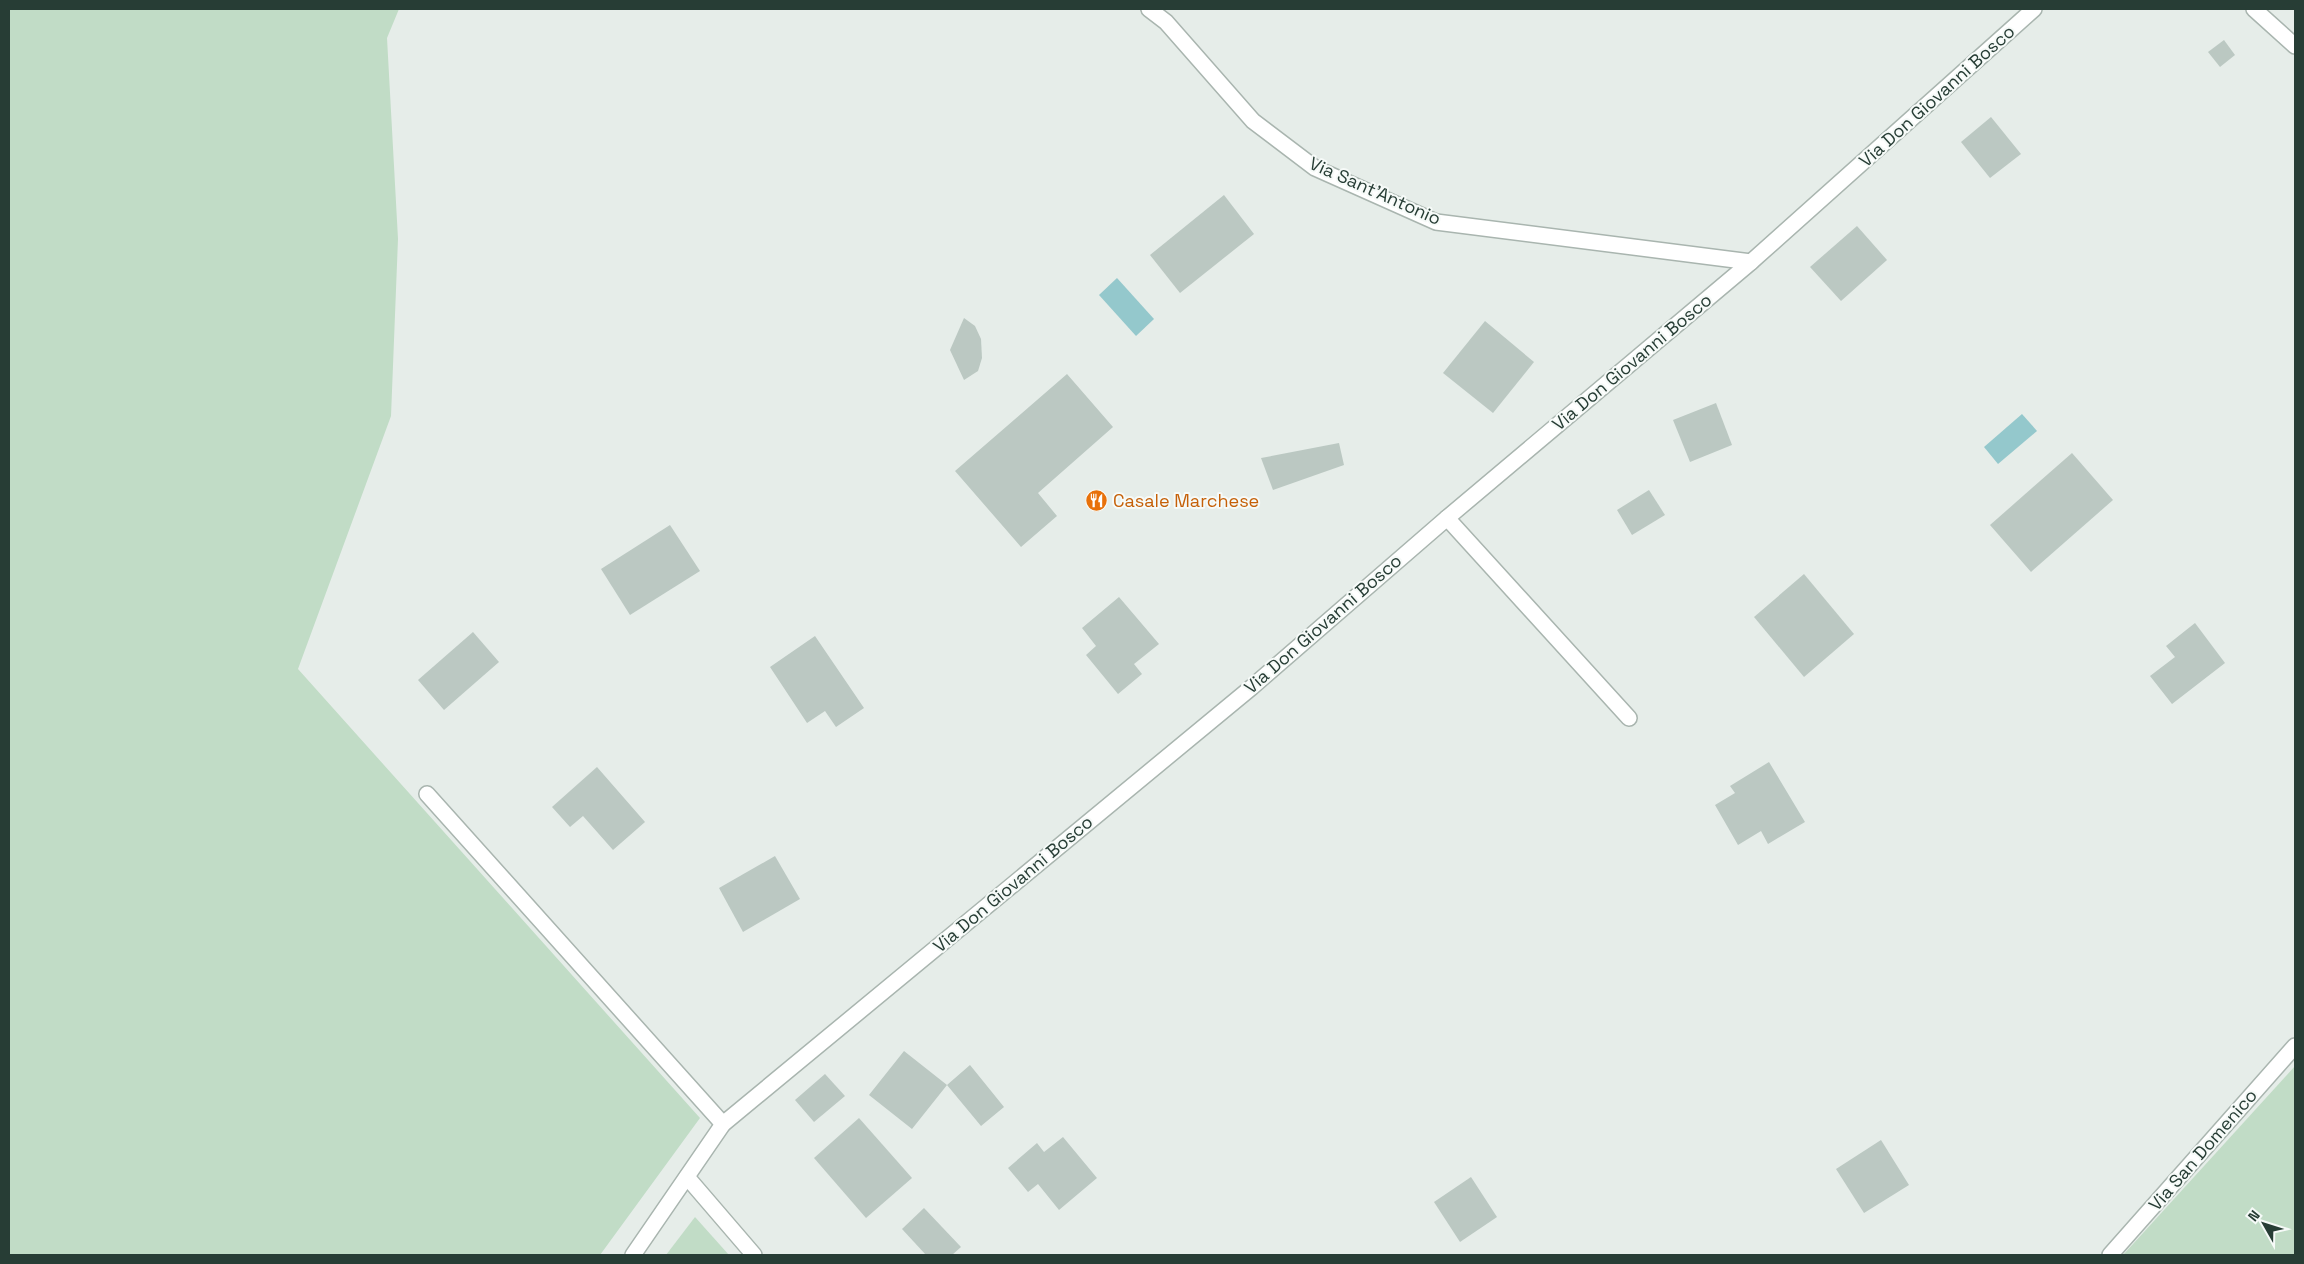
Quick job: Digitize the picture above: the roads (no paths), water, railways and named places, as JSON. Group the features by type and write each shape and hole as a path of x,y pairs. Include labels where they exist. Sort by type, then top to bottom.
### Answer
{"street":[{"name":"Via Sant'Antonio","path":"1149,9 1166,22 1252,121 1315,168 1436,222 1751,262"},
{"name":"Via Don Giovanni Bosco","path":"633,1255 723,1124 1252,687 1447,518 1751,262 2034,9"},
{"path":"2254,9 2295,46"},
{"path":"1447,518 1629,718"},
{"path":"427,794 723,1124"},
{"name":"Via San Domenico","path":"2110,1255 2295,1046"},
{"path":"687,1177 754,1255"}],"water":[{"path":"1117,278 1154,319 1136,336 1099,295"},
{"path":"2022,414 2037,431 1998,464 1984,447"}],"place":[{"name":"Casale Marchese","path":"1097,501"}]}
